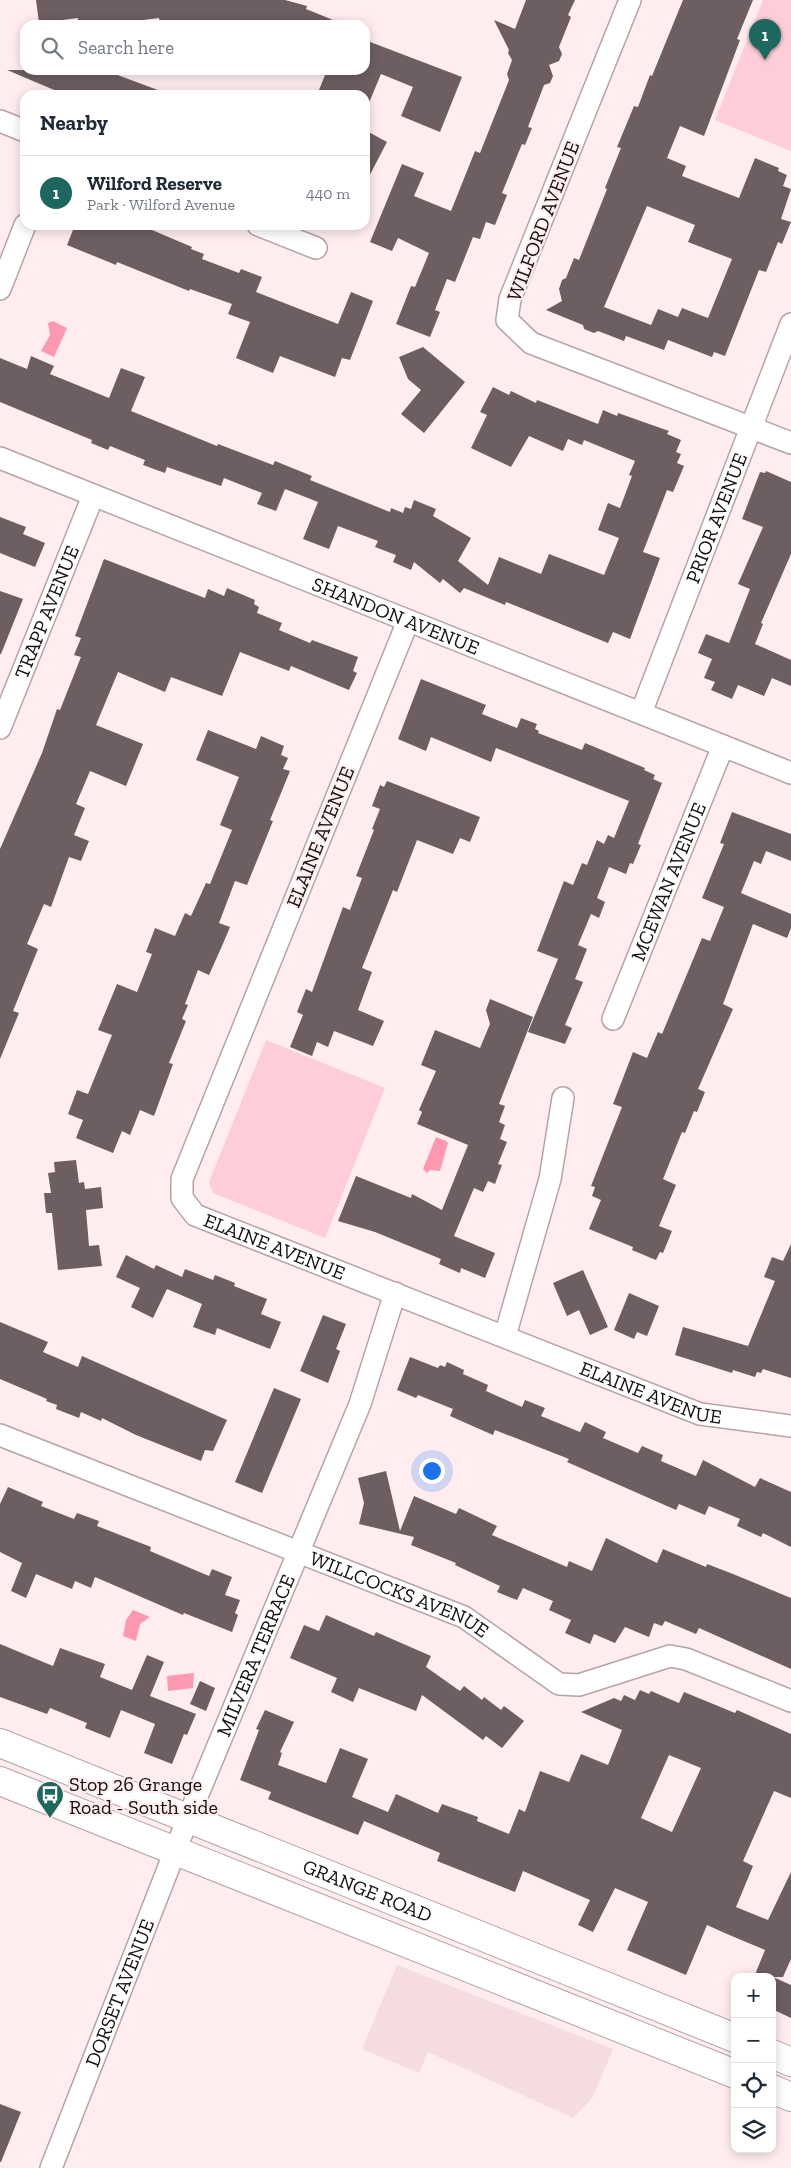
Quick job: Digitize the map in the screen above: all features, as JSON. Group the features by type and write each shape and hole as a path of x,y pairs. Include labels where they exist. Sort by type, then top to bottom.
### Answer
{"main road":[{"name":"GRANGE ROAD","path":"0,1742 731,2036"},
{"name":"GRANGE ROAD","path":"0,1781 731,2072"},
{"path":"776,2056 791,2062"},
{"path":"776,2091 791,2097"}],"street":[{"name":"WILFORD AVENUE","path":"630,0 510,299 507,320 530,343 791,444"},
{"path":"0,121 20,129"},
{"path":"0,289 23,230"},
{"path":"271,230 316,248"},
{"name":"PRIOR AVENUE","path":"640,713 791,324"},
{"name":"SHANDON AVENUE","path":"0,458 791,773"},
{"name":"TRAPP AVENUE","path":"0,728 93,496"},
{"name":"ELAINE AVENUE","path":"408,620 182,1179 182,1198 195,1215 700,1414 791,1426"},
{"name":"MCEWAN AVENUE","path":"613,1019 723,746"},
{"path":"505,1336 550,1179 563,1098"},
{"name":"MILVERA TERRACE","path":"188,1818 360,1404 396,1293"},
{"name":"WILLCOCKS AVENUE","path":"0,1435 464,1617 559,1684 579,1685 670,1656 686,1659 791,1702"},
{"name":"DORSET AVENUE","path":"51,2168 188,1818"}],"shaded area":[{"path":"763,0 791,0 791,151 715,120"},
{"path":"53,321 67,328 54,357 41,351 50,335 48,323"},
{"path":"266,1040 385,1088 325,1238 213,1193 209,1182"},
{"path":"436,1137 448,1143 440,1171 430,1170 427,1173 423,1169"},
{"path":"133,1610 150,1617 140,1624 136,1641 123,1636 126,1620"},
{"path":"194,1673 193,1688 168,1691 167,1676"},
{"path":"397,1965 613,2049 593,2097 573,2118 428,2052 419,2073 362,2049"}],"building":[{"path":"36,0 285,0 307,6 306,9 333,20 159,20 159,18 143,20 78,20 78,18 39,20"},
{"path":"526,0 575,0 568,15 571,17 559,47 562,54 559,61 549,65 553,76 550,83 544,85 528,127 532,128 525,145 522,144 502,193 507,195 495,225 486,222 480,239 473,237 455,282 447,279 435,310 440,312 430,337 396,324 411,286 415,287 429,253 398,238 392,251 370,242 402,164 424,173 414,196 451,211 475,151 480,153 509,80 507,74 512,60 494,20 515,29"},
{"path":"683,0 753,0 737,39 740,40 704,136 680,126 667,158 686,166 682,176 739,198 755,158 779,168 778,171 787,175 783,186 791,189 781,219 791,222 782,244 778,242 766,272 759,270 725,356 714,352 712,357 668,340 664,350 626,336 624,341 598,331 594,333 584,329 583,325 546,310 562,301 559,289 562,280 566,278 574,258 579,260 621,148 617,147 634,106 638,107 650,75 652,76","holes":["647,206 695,225 688,242 732,259 708,318 682,308 678,317 658,309 651,325 604,307"]},
{"path":"370,42 462,77 440,132 401,116 413,87 381,74 370,100 370,90 319,90 325,75 370,75"},
{"path":"7,70 20,70 20,75 117,75 158,90 54,90"},
{"path":"370,133 387,142 370,174"},
{"path":"73,230 152,230 192,247 191,249 204,254 202,259 239,273 241,269 262,277 256,292 338,324 351,292 373,301 350,360 342,358 335,377 280,356 273,373 236,358 250,322 228,314 232,304 190,289 189,291 117,262 116,265 67,245"},
{"path":"423,347 465,382 424,433 401,414 421,390 408,379 399,357"},
{"path":"31,356 54,366 50,374 109,398 121,368 145,377 131,411 217,446 218,444 273,465 275,461 312,476 310,480 390,512 391,508 403,513 405,507 411,509 414,500 436,509 433,516 471,538 458,561 488,585 499,557 541,574 549,554 604,575 619,538 598,530 608,503 620,508 632,476 629,475 635,461 584,440 582,445 568,439 563,451 529,436 511,467 471,448 487,415 480,412 493,387 509,395 511,391 536,403 537,400 598,424 603,410 617,416 618,413 669,431 667,434 681,440 676,452 681,454 677,463 684,466 673,492 667,490 643,552 660,558 630,639 613,632 608,643 506,602 505,605 464,588 460,593 443,579 440,583 414,562 411,570 393,562 396,555 375,547 378,541 338,526 329,549 303,539 318,502 285,489 276,511 257,504 262,493 224,478 221,486 167,467 165,473 143,465 145,460 110,446 108,450 91,443 92,440 0,402 0,358 27,369"},
{"path":"766,471 791,482 791,554 761,623 763,624 755,644 791,660 791,686 772,678 764,696 738,685 732,699 711,690 715,682 704,678 712,659 698,653 706,634 729,643 750,589 738,584 763,527 742,519 760,472 765,473"},
{"path":"0,517 26,527 23,534 45,543 35,567 0,553"},
{"path":"104,559 205,598 208,589 224,596 227,588 255,600 254,604 259,607 257,613 282,623 279,630 310,643 312,640 358,657 353,671 357,673 349,690 291,666 289,671 240,652 222,696 171,677 165,692 118,672 96,725 143,744 126,786 90,771 76,804 85,808 74,835 89,841 81,861 69,857 51,907 44,904 27,944 38,949 13,1011 19,1013 0,1059 0,849 42,753 57,709 60,710 81,657 74,655 81,638 75,636"},
{"path":"0,591 23,599 1,654 0,654"},
{"path":"421,679 486,705 482,714 517,728 521,718 537,724 535,729 539,731 538,733 582,750 585,743 645,768 644,770 655,775 653,779 662,783 638,844 641,845 633,864 630,863 626,874 609,867 597,898 605,902 599,918 591,914 578,945 587,949 575,979 583,982 565,1025 572,1028 565,1044 528,1032 558,959 537,951 564,881 573,885 582,863 587,865 597,840 604,844 608,835 614,838 629,801 496,748 491,762 431,737 426,751 398,739"},
{"path":"208,730 256,749 261,736 284,746 281,755 288,758 283,769 290,771 270,820 273,821 247,885 235,881 219,923 230,927 209,975 198,970 185,1004 188,1005 182,1019 186,1021 169,1063 173,1064 154,1116 140,1110 130,1135 122,1131 113,1153 76,1138 83,1120 68,1114 77,1090 88,1094 112,1035 98,1030 117,984 137,992 152,954 146,952 155,928 175,936 185,913 191,916 206,883 210,884 232,830 220,825 239,777 196,760"},
{"path":"387,781 480,817 470,842 460,838 453,854 417,840 397,892 393,890 362,968 372,972 358,1010 384,1021 373,1046 334,1031 328,1047 317,1042 312,1056 290,1047 303,1015 297,1012 306,989 312,992 343,907 350,910 362,878 356,876 380,809 372,806 380,785 384,787"},
{"path":"732,812 791,834 791,861 766,851 761,864 754,861 741,893 791,914 791,928 787,938 753,924 723,1004 733,1009 698,1089 705,1092 697,1112 694,1111 685,1133 682,1132 663,1179 676,1185 659,1226 672,1231 663,1253 660,1252 656,1260 632,1250 633,1247 589,1229 601,1200 592,1196 595,1187 591,1186 622,1107 613,1104 633,1052 647,1058 658,1032 662,1034 702,938 710,941 724,907 702,898 724,844 720,843"},
{"path":"490,999 533,1017 499,1104 505,1106 499,1122 505,1125 500,1139 507,1142 498,1164 502,1165 495,1184 488,1181 483,1192 474,1188 454,1236 495,1253 485,1278 461,1268 460,1273 439,1264 441,1259 375,1232 338,1221 356,1176 411,1198 412,1194 442,1210 468,1145 417,1124 422,1112 419,1110 436,1071 421,1065 435,1030 480,1048 490,1024 486,1010"},
{"path":"76,1160 79,1183 84,1182 85,1189 101,1187 103,1208 86,1210 89,1246 99,1245 102,1266 58,1270 52,1213 46,1213 44,1193 51,1193 48,1173 55,1172 54,1162"},
{"path":"791,1244 791,1378 763,1369 761,1373 757,1372 755,1377 733,1370 732,1373 675,1355 683,1327 748,1346 775,1281 764,1277 772,1257 783,1261"},
{"path":"126,1255 154,1269 156,1265 182,1277 185,1269 213,1280 215,1275 235,1283 234,1286 267,1299 261,1314 281,1322 270,1349 217,1328 215,1335 193,1327 202,1304 167,1289 153,1318 131,1307 140,1288 116,1277"},
{"path":"583,1270 608,1327 590,1335 579,1310 567,1316 553,1283"},
{"path":"629,1293 659,1306 647,1336 637,1332 634,1339 614,1330"},
{"path":"323,1315 346,1324 336,1349 340,1351 328,1383 300,1371"},
{"path":"0,1322 48,1342 43,1352 78,1367 82,1356 227,1420 213,1451 205,1450 201,1461 136,1435 102,1418 101,1421 81,1412 79,1418 56,1409 57,1405 46,1401 47,1399 0,1379"},
{"path":"410,1357 438,1368 440,1365 445,1367 447,1362 464,1370 463,1374 488,1385 486,1391 522,1407 525,1400 545,1408 541,1416 580,1432 585,1422 606,1432 603,1438 638,1453 642,1446 663,1455 661,1461 696,1476 703,1460 755,1487 760,1478 791,1492 791,1547 763,1533 761,1537 737,1526 740,1519 709,1506 705,1515 679,1504 676,1510 567,1462 569,1459 495,1430 493,1435 450,1416 453,1409 418,1395 416,1398 397,1390"},
{"path":"274,1388 301,1399 262,1493 235,1482"},
{"path":"386,1471 400,1531 414,1496 456,1514 459,1508 497,1526 492,1535 567,1567 569,1561 592,1571 606,1538 657,1563 663,1549 706,1567 707,1564 791,1598 791,1669 699,1628 696,1634 665,1621 662,1626 654,1623 649,1637 625,1627 615,1643 594,1634 590,1644 565,1633 571,1620 549,1610 553,1601 523,1588 517,1600 497,1592 500,1586 455,1565 456,1563 411,1545 414,1537 359,1524 364,1503 358,1478"},
{"path":"8,1487 43,1502 41,1506 74,1519 77,1513 99,1521 97,1526 151,1547 150,1551 209,1576 212,1569 232,1577 225,1595 240,1600 235,1613 238,1615 232,1632 184,1613 183,1615 95,1577 91,1588 75,1581 72,1589 36,1574 26,1598 11,1591 22,1563 0,1552 0,1504"},
{"path":"326,1615 374,1636 376,1632 431,1656 426,1667 460,1691 464,1686 482,1700 484,1697 501,1710 504,1706 524,1721 502,1748 486,1736 483,1740 422,1695 416,1711 359,1688 353,1702 331,1692 337,1678 290,1658 304,1625 319,1631"},
{"path":"0,1644 53,1666 60,1648 105,1664 100,1677 132,1690 147,1655 164,1662 150,1696 196,1714 187,1735 184,1734 172,1764 144,1753 155,1724 121,1710 110,1738 85,1728 87,1723 50,1708 47,1714 0,1697"},
{"path":"200,1681 215,1688 206,1711 190,1704"},
{"path":"640,1690 649,1694 651,1691 679,1703 684,1692 735,1713 737,1710 791,1734 791,1798 774,1791 743,1861 753,1866 736,1907 768,1920 791,1872 791,1959 783,1977 776,1977 776,1973 756,1973 765,1950 707,1925 686,1975 627,1950 648,1902 615,1888 593,1932 578,1925 590,1900 523,1871 515,1892 437,1861 440,1853 364,1821 358,1835 268,1799 271,1792 240,1780 259,1730 256,1729 265,1710 294,1722 280,1752 282,1753 278,1765 326,1783 340,1748 368,1759 352,1797 388,1812 396,1794 438,1813 442,1804 478,1817 477,1821 509,1834 519,1809 525,1812 540,1771 569,1782 581,1754 608,1765 622,1730 581,1712 614,1698 621,1701 624,1695 635,1700","holes":["669,1755 701,1768 672,1832 641,1818"]},
{"path":"776,1978 791,1985 791,2018 776,2011"},
{"path":"0,2104 21,2112 1,2162 0,2162"}],"place":[{"name":"Wilford Reserve","path":"765,60"},
{"name":"Stop 26 Grange Road - South side","path":"50,1819"}]}
